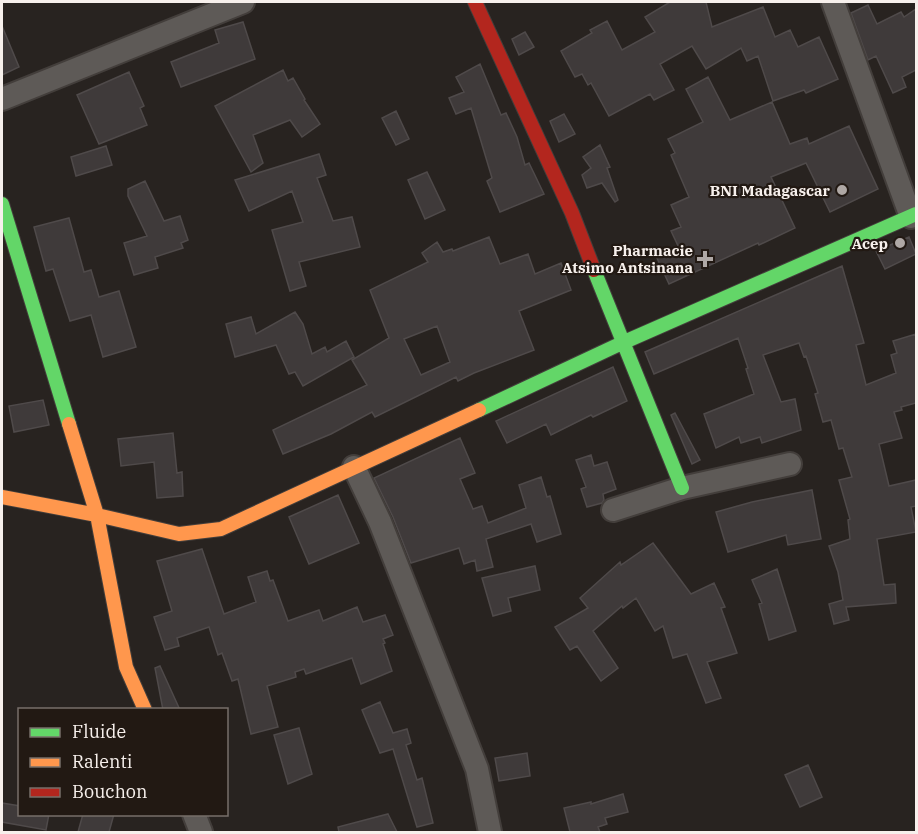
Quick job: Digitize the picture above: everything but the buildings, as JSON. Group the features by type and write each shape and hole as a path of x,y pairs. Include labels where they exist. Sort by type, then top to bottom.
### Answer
{"street":[{"path":"2,99 243,2"},
{"path":"475,2 572,213 621,343 682,488"},
{"path":"2,497 97,515 179,534 221,529 621,343 914,216 833,2"},
{"path":"2,204 97,515 126,667 145,708"},
{"path":"613,510 682,488 790,464"},
{"path":"354,467 380,522 477,769 490,832"},
{"path":"195,816 201,832"}],"traffic: fast":[{"path":"2,204 69,424"},
{"path":"479,410 622,343 916,214"},
{"path":"594,270 682,488"}],"traffic: slow":[{"path":"2,497 97,515 179,534 221,529 479,410"},
{"path":"69,424 97,515 126,667 144,708"}],"traffic: jam":[{"path":"475,2 572,213 594,270"}],"place":[{"name":"BNI Madagascar","path":"842,190"},
{"name":"Acep","path":"900,243"},
{"name":"Pharmacie Atsimo Antsinana","path":"705,259"}]}
